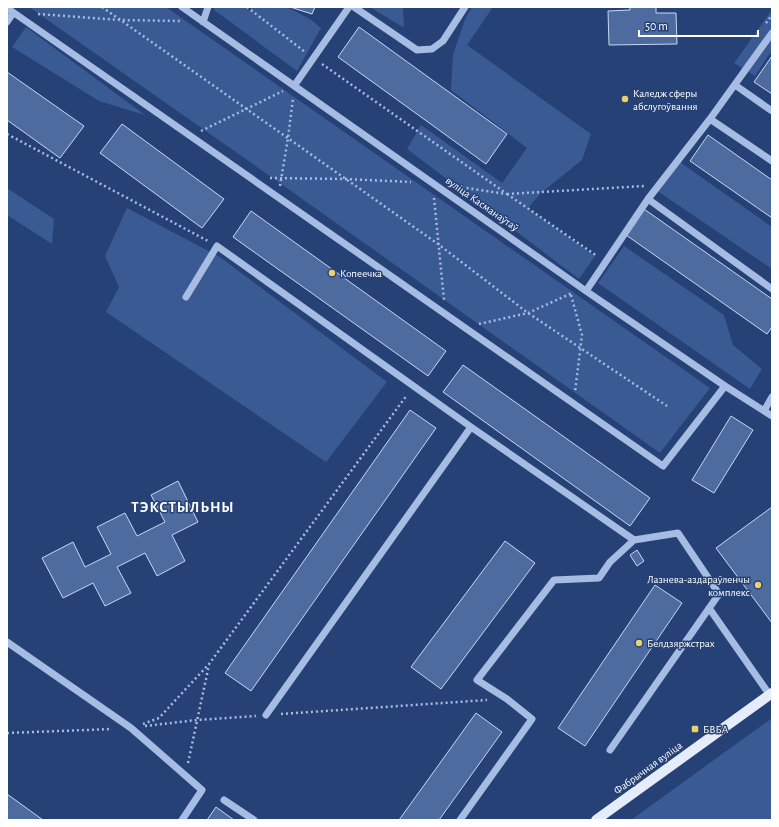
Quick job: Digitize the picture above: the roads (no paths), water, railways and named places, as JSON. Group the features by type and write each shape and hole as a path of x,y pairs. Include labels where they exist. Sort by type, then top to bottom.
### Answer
{"main road":[{"name":"Фабрычная вуліца","path":"596,820 771,694"}],"street":[{"name":"вуліца Касманаўтаў","path":"182,7 586,291 725,386 772,416"},
{"path":"203,22 208,7"},
{"path":"294,86 349,7"},
{"path":"354,7 417,50 432,49 443,41 466,7"},
{"path":"7,22 10,11 663,466 725,386"},
{"path":"586,291 648,199 710,119 772,33"},
{"path":"734,85 772,111"},
{"path":"710,119 772,161"},
{"path":"648,199 772,289"},
{"path":"186,297 217,246 471,427 634,540"},
{"path":"764,410 772,396"},
{"path":"266,716 471,427"},
{"path":"460,820 532,719 507,699 478,680 554,580 599,578 610,562 634,540 678,533 719,594 610,750"},
{"path":"709,608 771,694"},
{"path":"7,642 131,728 202,790 182,820"},
{"path":"224,800 254,820"}],"place":[{"name":"Каледж сферы абслугоўвання","path":"625,99"},
{"name":"Копеечка","path":"332,273"},
{"name":"Лазнева-аздараўленчы комплекс","path":"758,585"},
{"name":"Белдзяржстрах","path":"639,643"},
{"name":"БВБА","path":"695,729"}],"district":[{"name":"ТЭКСТЫЛЬНЫ","path":"183,507"}]}
